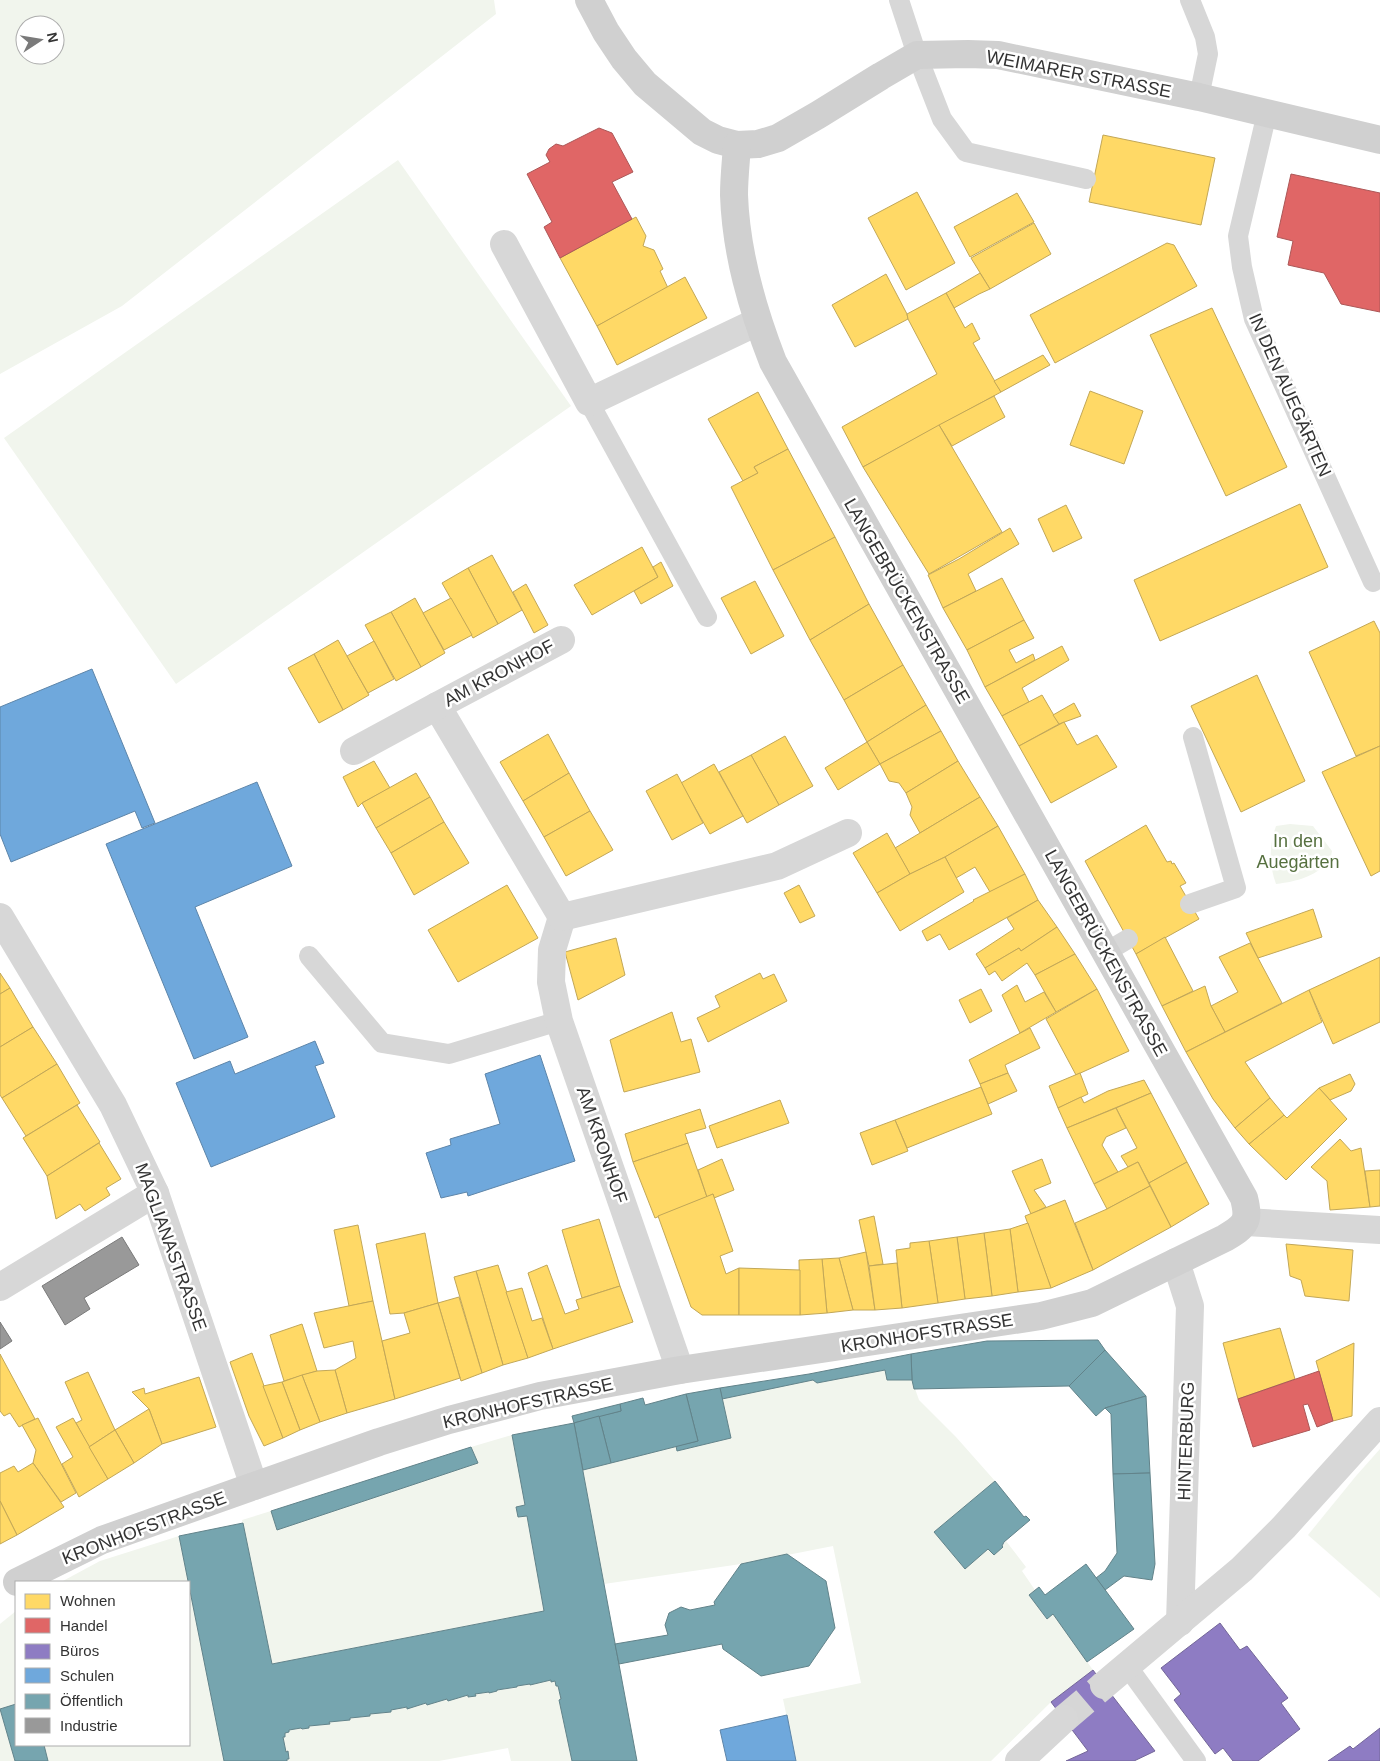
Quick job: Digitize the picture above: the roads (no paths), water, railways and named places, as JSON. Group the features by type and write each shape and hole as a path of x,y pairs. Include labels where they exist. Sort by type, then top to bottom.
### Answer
{"street":[{"path":"589,0 624,60 645,84 702,132 718,140 737,145"},
{"name":"WEIMARER STRASSE","path":"737,145 758,144 778,138 917,55 968,54 998,55 1199,97 1380,140"},
{"name":"LANGEBRÜCKENSTRASSE","path":"737,145 734,193 744,269 757,322 773,362 1117,946 1244,1198 1247,1210 1246,1222"},
{"path":"504,244 589,402 757,322"},
{"name":"AM KRONHOF","path":"354,751 561,640"},
{"name":"AM KRONHOF","path":"437,706 562,917 552,950 551,982 559,1021 680,1370"},
{"path":"562,917 777,866 848,833"},
{"name":"MAGLIANASTRASSE","path":"0,917 114,1106 155,1193 254,1486"},
{"path":"0,1287 155,1193"},
{"path":"1176,1262 1241,1228 1246,1222 1380,1230"},
{"name":"KRONHOFSTRASSE","path":"19,1581 102,1540 379,1442 458,1418 540,1396 680,1370 1041,1316 1092,1303 1176,1262"},
{"name":"HINTERBURG","path":"1176,1262 1190,1306 1180,1622"},
{"path":"1104,1685 1242,1569 1284,1528 1380,1421"},
{"name":"KRONHOFSTRASSE","path":"0,1593 15,1583"},
{"path":"1019,1761 1064,1719"}],"lane":[{"path":"899,0 917,55 942,119 966,152 1086,180"},
{"path":"1190,0 1205,37 1208,54 1199,97"},
{"name":"IN DEN AUEGÄRTEN","path":"1266,113 1238,236 1242,267 1254,319 1373,582"},
{"path":"589,402 707,617"},
{"path":"1190,904 1236,888 1193,737"},
{"path":"309,956 382,1043 449,1054 559,1021"},
{"path":"1127,1666 1196,1761"}],"tunnel":[{"path":"1064,1719 1104,1685"}],"park label":[{"name":"In den Auegärten","path":"1298,851"}]}
